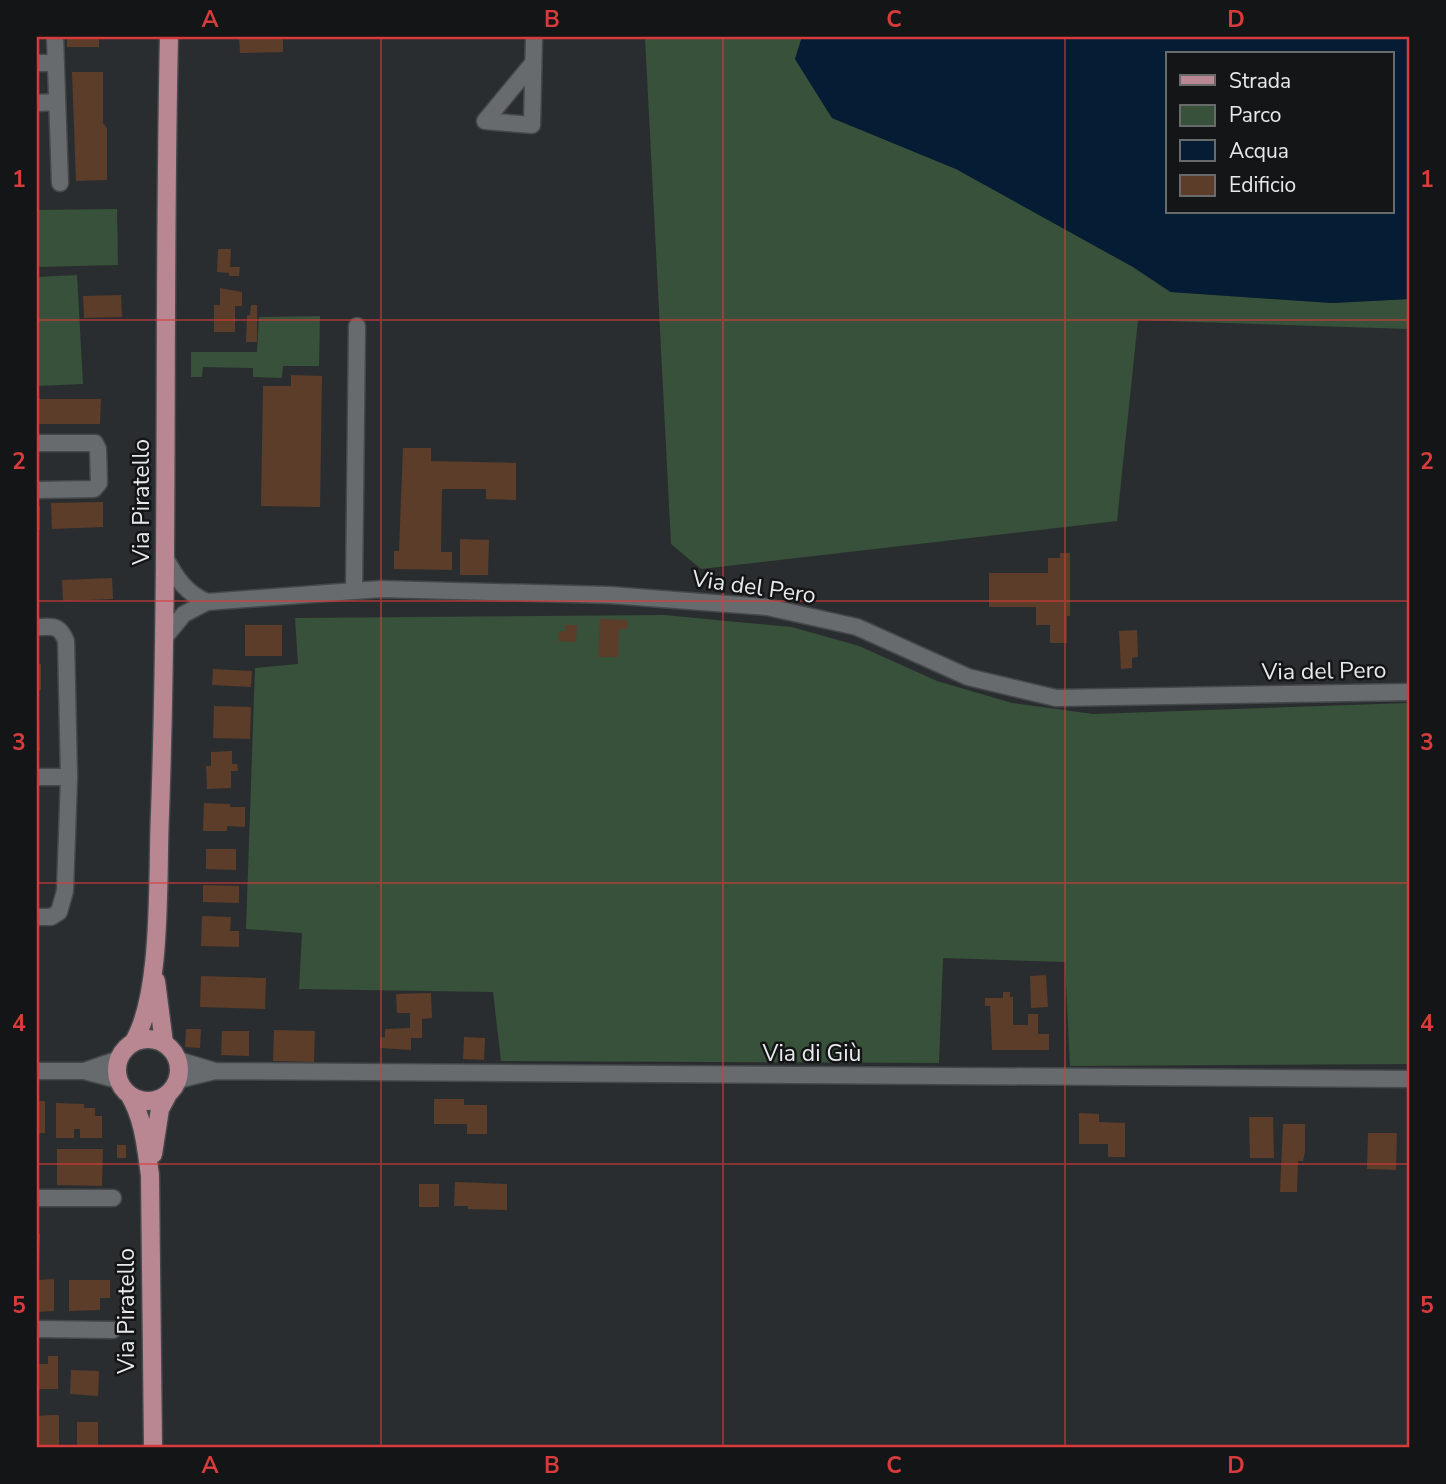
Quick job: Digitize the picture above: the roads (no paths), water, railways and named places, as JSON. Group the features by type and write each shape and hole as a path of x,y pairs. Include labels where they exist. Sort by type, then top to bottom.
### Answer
{"main road":[{"name":"Via Piratello","path":"164,1043 154,967 165,637 165,201 169,37"},
{"name":"Via Piratello","path":"119,1059 139,1032 154,967"},
{"path":"132,1043 143,1039 164,1043 178,1060 178,1080"},
{"path":"118,1080 119,1059"},
{"name":"Via Piratello","path":"118,1080 136,1106 144,1132 150,1175 153,1447"},
{"name":"Via Piratello","path":"150,1175 160,1109 178,1080"},
{"path":"130,1096 148,1102 167,1096"}],"street":[{"path":"55,37 60,183"},
{"path":"533,63 534,37"},
{"path":"37,63 56,63"},
{"path":"37,103 57,102"},
{"path":"354,591 357,326"},
{"path":"37,443 95,443 98,449 99,483 94,489 37,490"},
{"path":"166,558 185,588 206,602"},
{"name":"Via del Pero","path":"206,602 381,589 571,594 767,607 857,627 968,677 1056,698 1409,692"},
{"path":"165,637 184,614 206,602"},
{"path":"37,627 53,627 62,631 68,650 69,777 65,891 59,912 51,917 37,917"},
{"path":"37,777 69,777"},
{"path":"84,1071 119,1059"},
{"name":"Via di Giù","path":"178,1060 215,1071"},
{"path":"37,1071 84,1071 118,1080"},
{"name":"Via di Giù","path":"178,1080 215,1071 1409,1079"},
{"path":"37,1198 113,1198"},
{"path":"37,1329 113,1330"}],"water":[{"path":"802,37 1409,37 1409,299 1332,303 1171,292 1133,267 956,169 832,118 795,59"}]}
